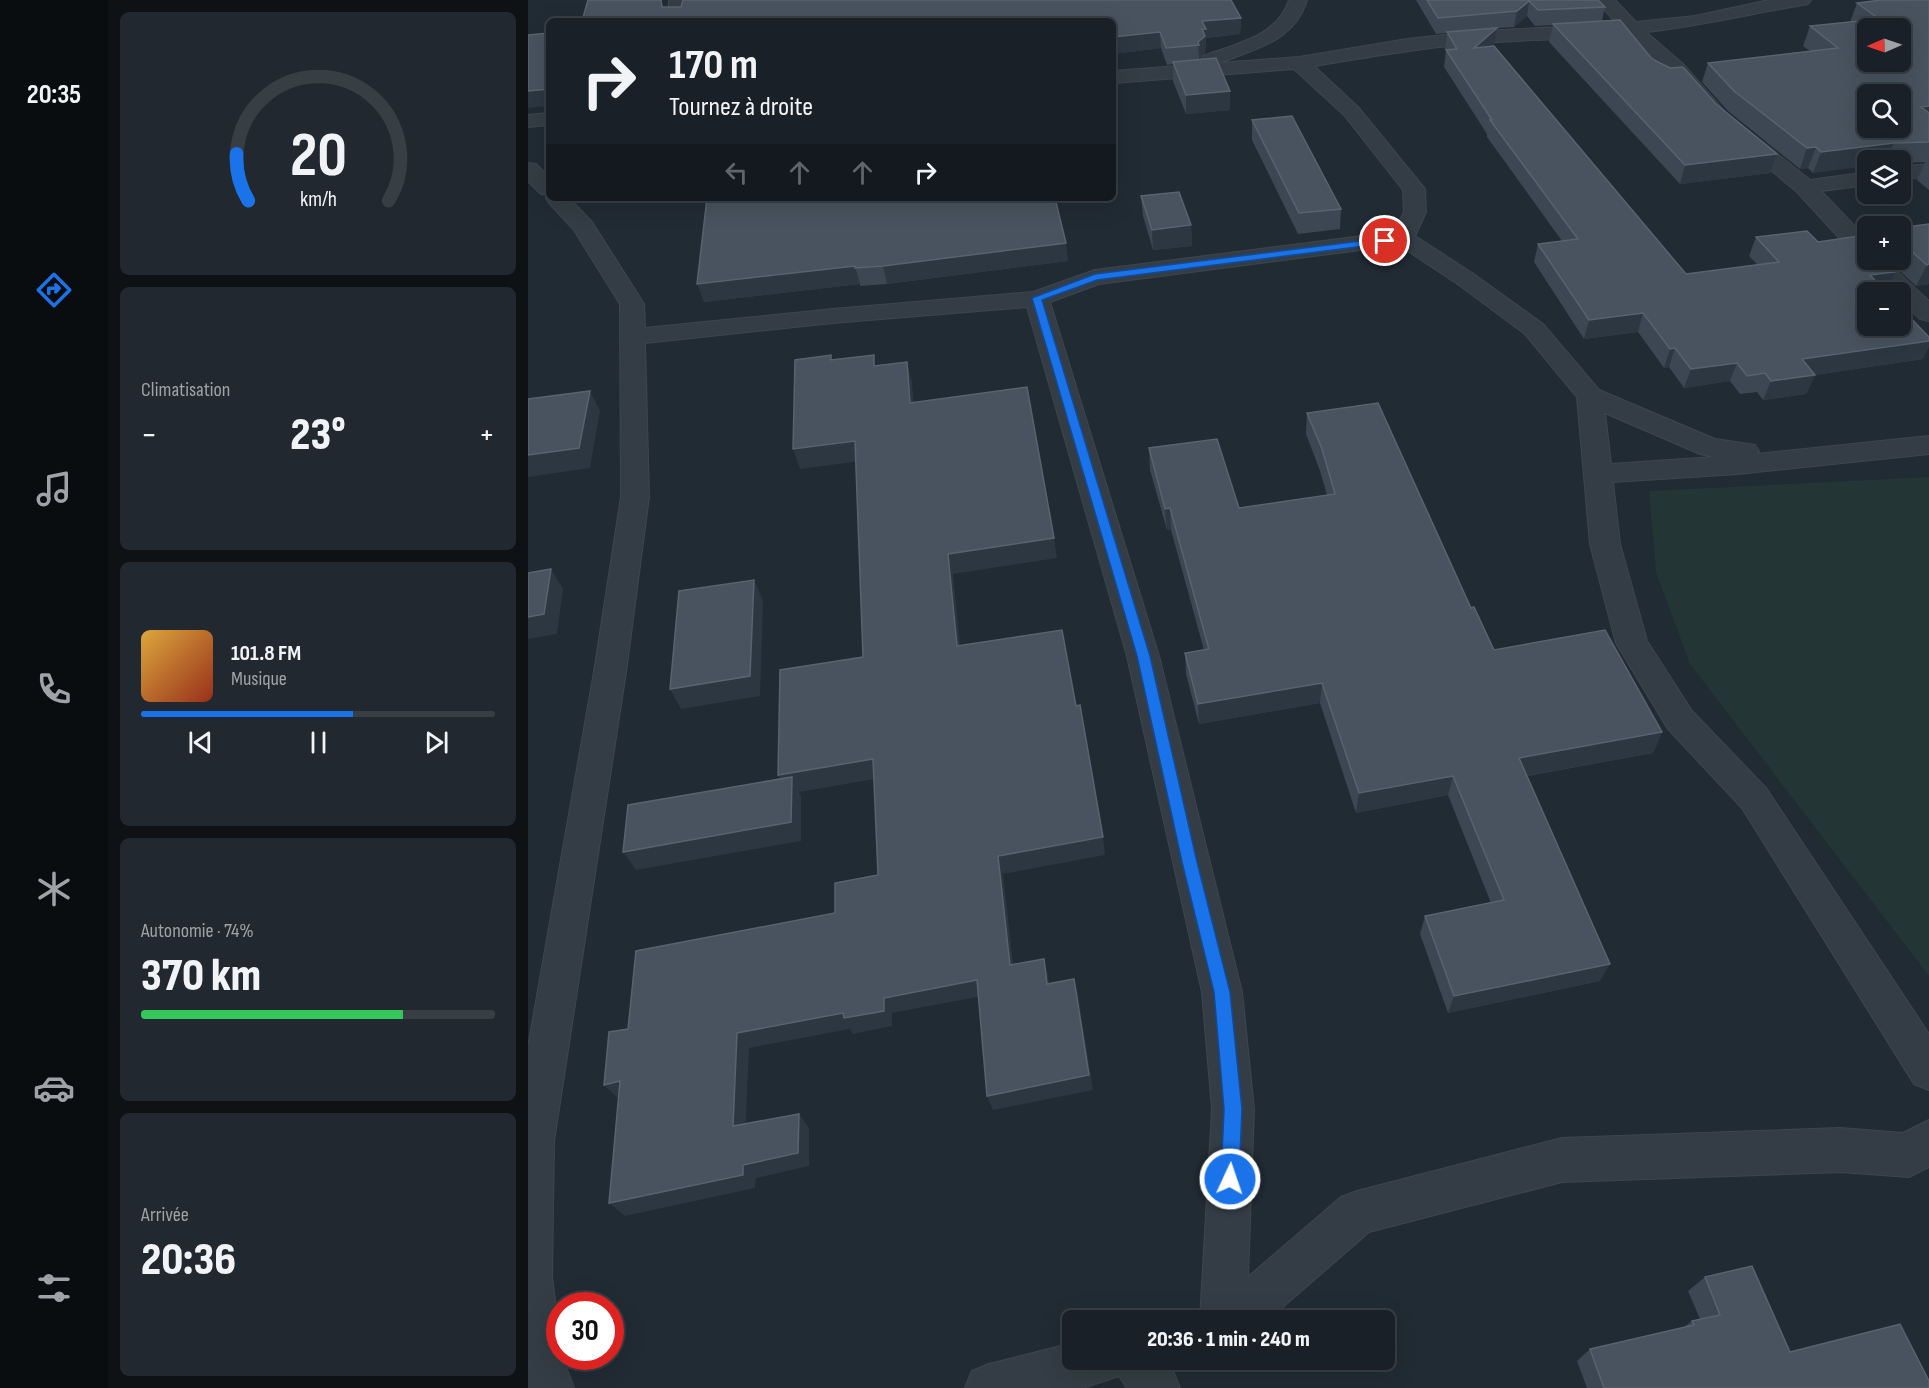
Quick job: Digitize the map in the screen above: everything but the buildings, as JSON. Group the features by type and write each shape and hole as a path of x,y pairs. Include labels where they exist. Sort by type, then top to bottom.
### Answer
{"street":[{"path":"677,18 678,0"},
{"path":"1180,73 1277,33 1297,12 1298,0"},
{"path":"1605,0 1631,28 1676,68 1719,117 1805,187 1857,242"},
{"path":"1116,77 1299,63 1407,45 1481,37 1588,33 1695,21 1746,9 1802,0"},
{"path":"1299,63 1351,111 1414,189 1415,212 1403,238"},
{"path":"528,122 546,119"},
{"path":"528,169 546,186"},
{"path":"1911,172 1929,170"},
{"path":"1805,187 1857,180"},
{"path":"550,1388 538,1354 530,1278 531,1145 609,684 634,497 632,304 584,227 560,201"},
{"path":"633,337 1037,298 1095,277 1403,238 1467,280 1534,329 1590,396 1710,448 1804,458"},
{"path":"1882,270 1929,315"},
{"path":"1037,298 1143,656 1222,992 1233,1109 1223,1310"},
{"path":"1590,396 1605,544 1632,643 1680,720 1754,798 1929,1070"},
{"path":"1598,474 1738,465 1929,445"},
{"path":"1245,1310 1357,1213 1562,1160 1840,1150 1909,1155 1929,1141"},
{"path":"989,1388 1062,1369"},
{"path":"1143,1370 1156,1388"}],"shaded area":[{"path":"1929,477 1929,976 1690,664 1656,572 1649,491"}],"route":[{"path":"1230,1179 1233,1109 1222,992 1143,656 1037,298 1095,277 1385,241"}]}
